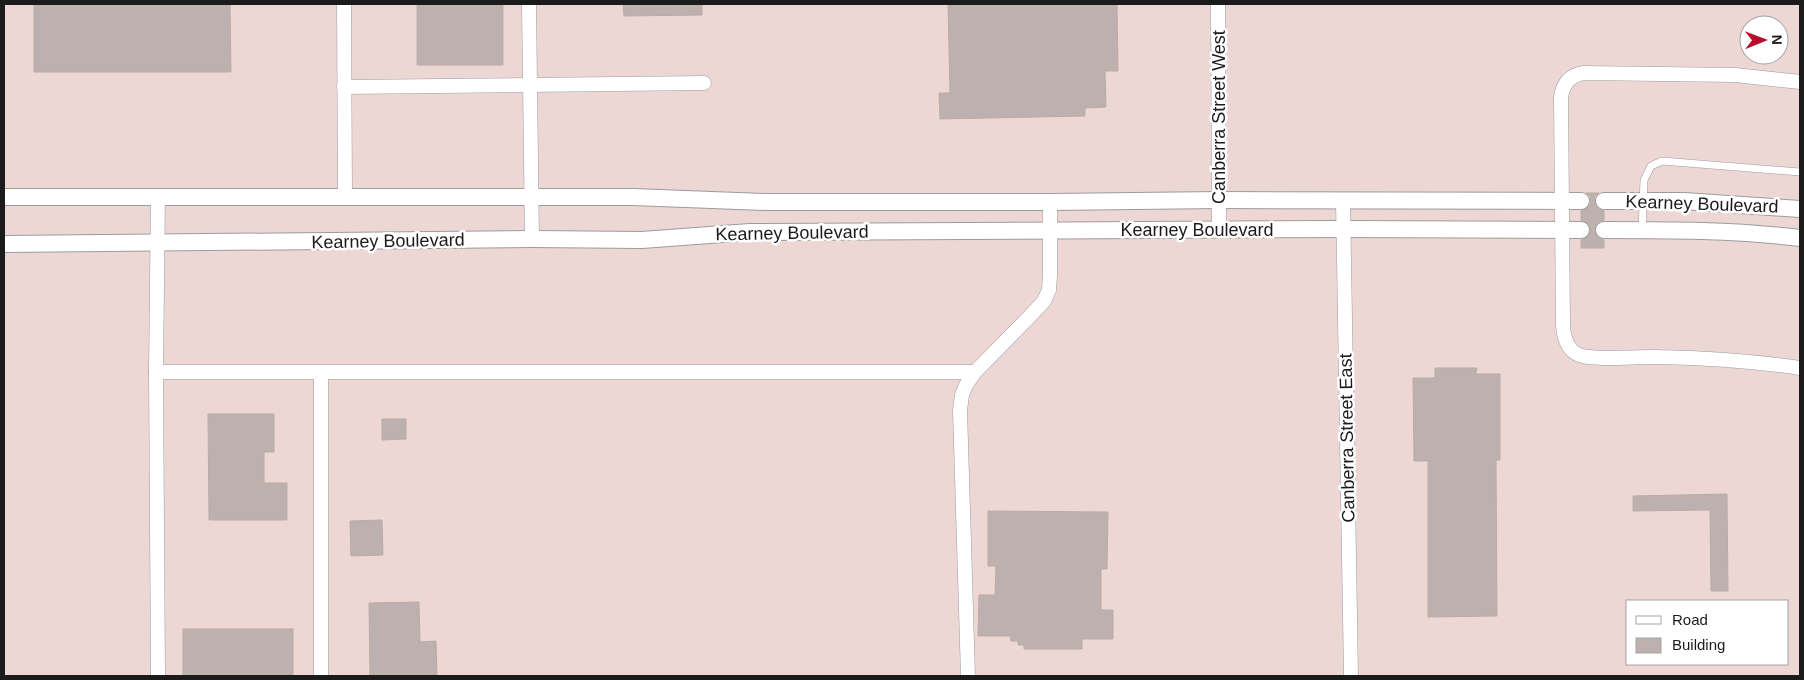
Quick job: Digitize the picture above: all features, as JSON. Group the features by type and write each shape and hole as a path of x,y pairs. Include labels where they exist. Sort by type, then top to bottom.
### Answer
{"street":[{"path":"344,4 345,196"},
{"path":"529,4 532,239"},
{"name":"Canberra Street West","path":"1218,4 1219,229"},
{"path":"1800,82 1736,75 1673,73 1577,74 1566,83 1562,90 1564,334 1570,348 1575,353 1588,357 1658,356 1699,358 1800,368"},
{"path":"344,86 704,84"},
{"path":"158,196 156,372 158,676"},
{"name":"Kearney Boulevard","path":"4,197 532,196 641,197 767,202 1581,201"},
{"name":"Canberra Street East","path":"1343,200 1351,676"},
{"name":"Kearney Boulevard","path":"1604,201 1700,202 1800,209"},
{"path":"968,676 960,410 964,390 975,372 1044,301 1049,290 1050,202"},
{"name":"Kearney Boulevard","path":"4,244 532,239 642,240 750,232 1219,229 1581,230"},
{"name":"Kearney Boulevard","path":"1604,230 1737,232 1800,238"},
{"path":"156,372 975,372"},
{"path":"321,373 321,676"}],"lane":[{"path":"1642,230 1644,180 1651,166 1662,161 1800,172"}],"shaded area":[{"path":"4,4 1800,4 1800,676 4,676"}],"building":[{"path":"34,4 230,4 231,72 34,72"},
{"path":"417,4 503,4 503,65 417,65"},
{"path":"623,4 702,4 702,15 624,16"},
{"path":"948,4 1117,4 1118,71 1105,71 1106,107 1085,108 1085,116 940,119 939,93 950,93"},
{"path":"1586,193 1599,193 1595,196 1594,201 1599,209 1604,211 1604,220 1596,225 1594,230 1599,238 1604,240 1604,248 1581,248 1581,240 1586,238 1591,231 1589,225 1581,220 1581,211 1586,209 1591,202 1590,196"},
{"path":"1435,368 1477,368 1476,374 1500,374 1500,460 1496,460 1497,616 1428,617 1428,461 1414,461 1413,378 1435,378"},
{"path":"208,414 274,414 274,452 264,452 264,483 287,483 287,520 209,520"},
{"path":"382,419 406,419 406,439 382,440"},
{"path":"1727,494 1728,591 1711,591 1710,510 1633,511 1633,496"},
{"path":"988,511 1108,512 1107,569 1101,569 1101,610 1113,610 1113,639 1082,639 1082,649 1024,649 1024,645 1018,645 1018,641 1011,641 1010,636 978,636 979,595 995,595 996,566 988,566"},
{"path":"382,520 383,555 351,556 350,521"},
{"path":"419,602 420,642 436,641 437,676 370,676 369,603"},
{"path":"183,629 293,629 293,676 183,676"}]}
